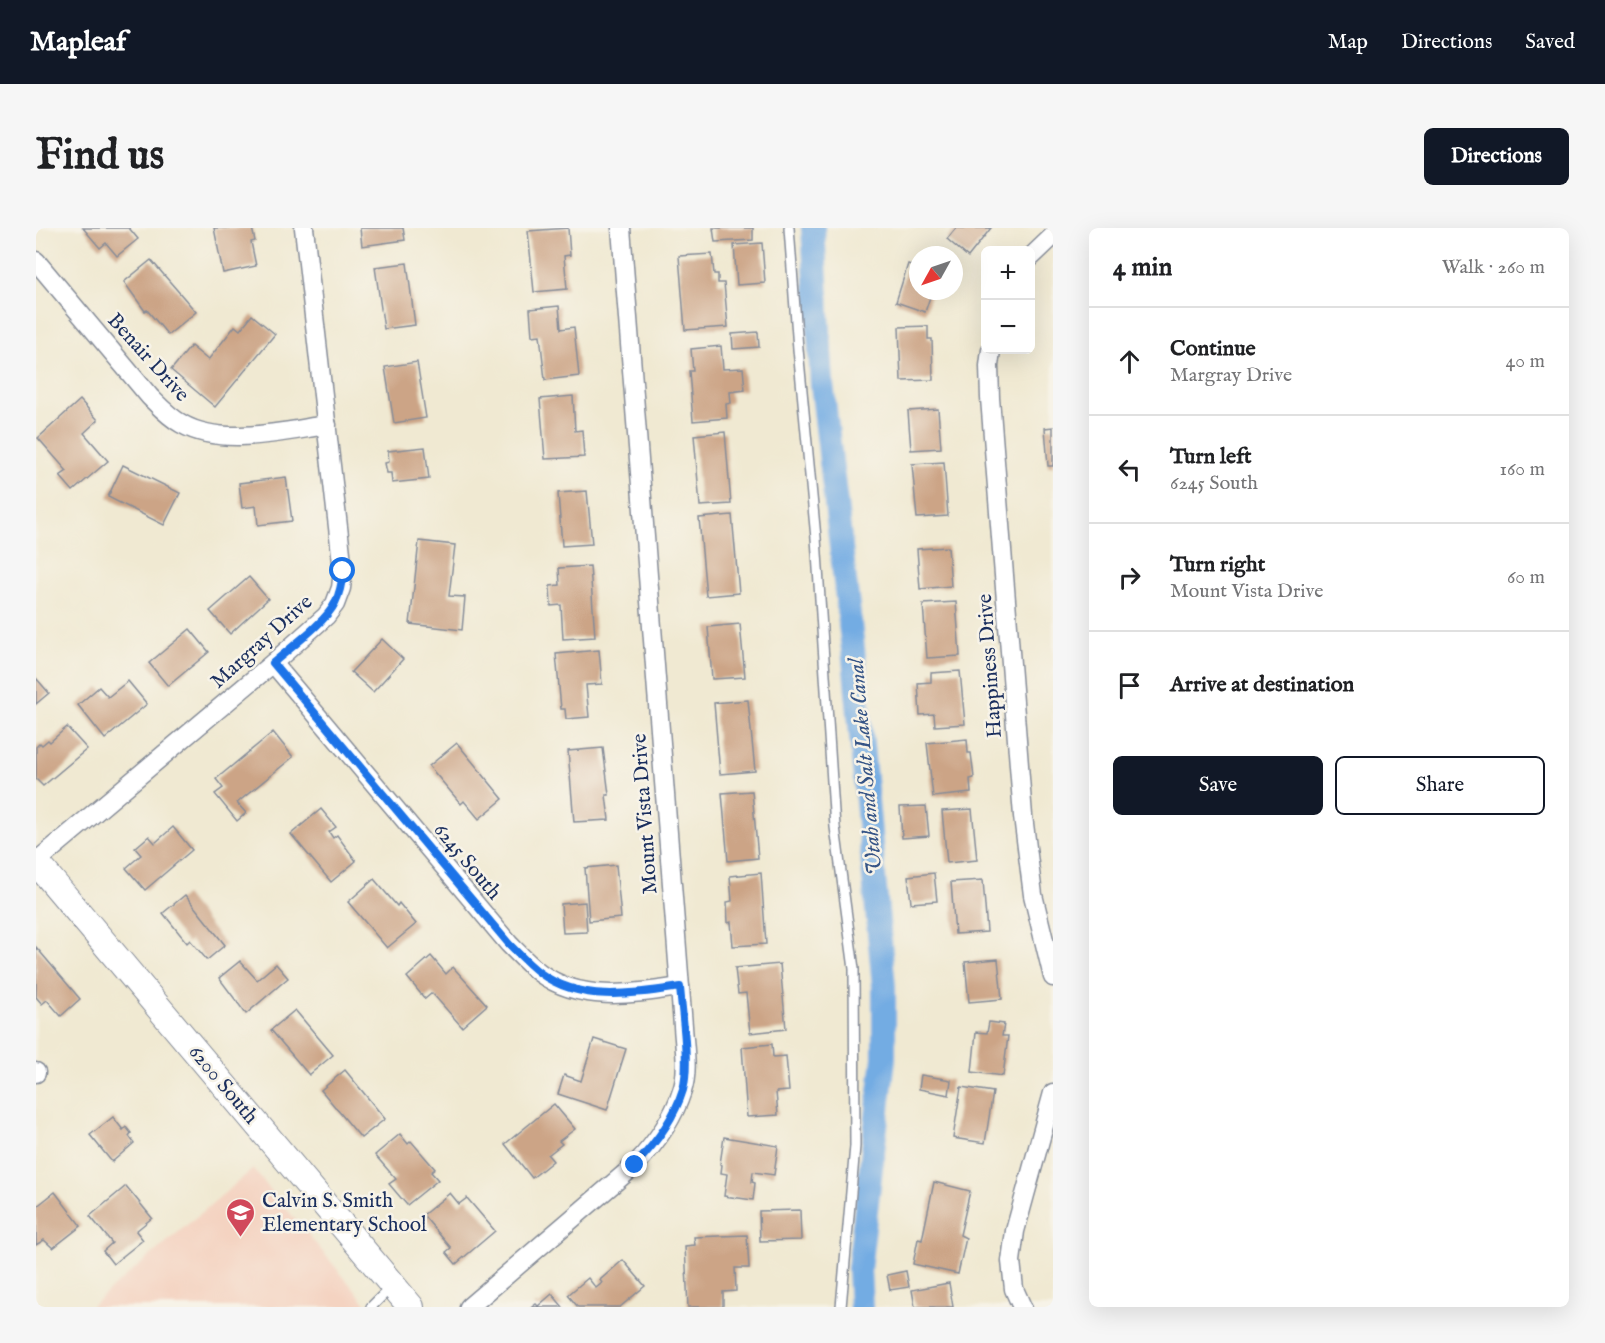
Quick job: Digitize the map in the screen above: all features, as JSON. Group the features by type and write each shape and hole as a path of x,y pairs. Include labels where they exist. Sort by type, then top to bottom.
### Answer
{"main road":[{"name":"6200 South","path":"36,862 411,1307"}],"street":[{"name":"Margray Drive","path":"36,862 273,663 326,616 335,604 341,588 343,571 304,228"},
{"name":"Mount Vista Drive","path":"469,1307 635,1165 655,1144 670,1119 683,1090 685,1066 680,987 621,228"},
{"path":"1035,253 1053,236"},
{"name":"Benair Drive","path":"36,261 150,397 165,413 183,425 205,434 227,437 327,425"},
{"name":"Happiness Drive","path":"990,354 990,398 1023,816 1033,895 1049,948 1053,977"},
{"name":"6245 South","path":"273,663 509,944 540,973 585,992 628,995 680,987"},
{"path":"1022,1307 1014,1289 1011,1261 1015,1231 1042,1140 1053,1093"}],"lane":[{"path":"789,228 816,538 835,827 854,969 855,1146 841,1307"},
{"path":"371,1307 393,1285"}],"shaded area":[{"name":"Calvin S. Smith Elementary School","path":"253,1169 369,1307 90,1307"}],"building":[{"path":"83,228 129,228 138,239 117,256 106,243 100,248"},
{"path":"214,228 252,228 255,241 251,242 256,266 223,273"},
{"path":"360,228 403,228 405,240 362,246"},
{"path":"568,228 570,255 564,256 567,289 534,292 528,231"},
{"path":"713,228 753,228 753,240 715,242"},
{"path":"956,228 991,228 968,257 963,253 963,246 955,246 947,239"},
{"path":"762,243 765,283 737,285 734,245"},
{"path":"712,254 714,274 718,274 718,283 724,283 728,327 685,330 679,256"},
{"path":"151,260 196,312 168,335 147,310 145,311 124,282"},
{"path":"407,263 415,325 384,329 375,267"},
{"path":"909,264 909,300 929,300 925,312 896,302"},
{"path":"559,306 561,329 574,327 579,376 545,380 540,335 532,336 530,309"},
{"path":"252,315 275,334 215,407 171,370 191,346 208,360 235,326 240,330"},
{"path":"928,326 928,339 932,339 933,380 901,381 899,327"},
{"path":"758,332 759,347 733,349 732,334"},
{"path":"721,346 723,369 743,368 745,390 730,392 731,403 726,404 727,418 693,421 689,371 693,371 691,349"},
{"path":"417,362 426,418 394,423 385,367"},
{"path":"573,396 575,431 582,430 584,457 545,459 540,399"},
{"path":"80,400 98,420 84,433 108,461 73,491 60,476 67,471 38,438"},
{"path":"938,409 941,448 911,450 908,411"},
{"path":"1053,427 1053,466 1048,466 1045,428"},
{"path":"725,432 731,504 700,506 694,435"},
{"path":"425,447 429,479 392,483 391,473 387,473 385,463 389,462 388,451"},
{"path":"944,462 948,516 917,518 912,464"},
{"path":"123,465 180,493 164,525 108,497"},
{"path":"286,477 292,521 258,525 256,506 242,508 239,483"},
{"path":"587,491 592,544 562,546 558,493"},
{"path":"732,515 739,593 706,596 699,518"},
{"path":"419,541 455,545 449,596 465,597 462,630 410,624"},
{"path":"948,547 951,586 920,589 917,549"},
{"path":"590,566 595,637 563,639 561,605 551,606 550,586 560,585 559,568"},
{"path":"249,577 268,599 230,634 210,611"},
{"path":"956,602 960,656 927,658 923,604"},
{"path":"740,624 745,677 712,679 708,627"},
{"path":"190,629 209,652 168,686 149,663"},
{"path":"382,639 403,659 373,692 351,672"},
{"path":"599,650 602,684 586,685 589,717 566,719 565,709 561,709 556,654"},
{"path":"960,671 965,724 935,726 934,714 920,715 918,683 931,682 931,673"},
{"path":"36,678 49,693 36,704"},
{"path":"128,681 147,704 105,739 78,705 99,687 108,697"},
{"path":"748,700 755,771 720,774 714,703"},
{"path":"67,727 87,749 43,786 36,779 36,747 48,740 50,742"},
{"path":"273,732 293,757 237,803 246,813 237,821 215,794 223,788 216,779"},
{"path":"967,739 974,778 970,779 971,793 933,797 927,743"},
{"path":"457,743 503,799 479,819 464,801 461,804 429,766"},
{"path":"603,748 609,795 606,795 609,820 574,822 568,751"},
{"path":"752,791 758,858 728,861 722,793"},
{"path":"926,806 929,836 902,838 900,807"},
{"path":"321,809 336,827 329,832 333,838 337,835 356,861 331,882 291,834"},
{"path":"972,809 977,860 947,863 942,811"},
{"path":"173,827 192,850 145,890 126,868 141,855 135,848 149,836 155,843"},
{"path":"616,865 621,918 589,921 585,868"},
{"path":"761,873 766,944 733,946 731,922 728,923 727,902 732,901 730,876"},
{"path":"934,873 937,901 911,903 908,876"},
{"path":"374,879 397,906 399,903 416,924 387,948 348,902"},
{"path":"983,880 987,932 955,934 951,882"},
{"path":"185,895 225,945 207,960 190,940 187,943 163,913"},
{"path":"585,902 587,932 563,933 561,904"},
{"path":"36,947 80,999 61,1016 47,1000 42,1004 36,997"},
{"path":"431,956 446,974 453,967 487,1005 462,1027 432,993 425,999 407,977"},
{"path":"998,959 1002,999 969,1002 965,962"},
{"path":"240,961 257,980 276,964 288,978 246,1014 219,978"},
{"path":"780,964 786,1029 750,1033 746,993 738,994 735,968"},
{"path":"295,1010 333,1055 309,1075 271,1030"},
{"path":"989,1022 1004,1024 1002,1036 1008,1036 1003,1076 972,1072 976,1032 987,1033"},
{"path":"594,1039 626,1049 607,1110 558,1094 564,1075 581,1081"},
{"path":"772,1044 773,1057 786,1056 789,1091 776,1092 778,1115 747,1117 742,1047"},
{"path":"345,1070 385,1119 361,1138 321,1090"},
{"path":"921,1075 951,1080 949,1095 919,1089"},
{"path":"961,1087 993,1092 985,1143 953,1138"},
{"path":"554,1104 575,1129 559,1141 562,1144 548,1155 553,1161 532,1178 505,1144"},
{"path":"113,1117 123,1130 126,1127 131,1133 129,1136 134,1143 112,1162 90,1135"},
{"path":"400,1134 408,1144 411,1141 435,1169 431,1172 438,1180 407,1205 389,1184 396,1179 375,1155"},
{"path":"724,1137 778,1146 774,1175 753,1172 752,1182 755,1183 753,1200 724,1196 727,1174 721,1173 722,1165 720,1164"},
{"path":"934,1182 970,1191 960,1235 966,1238 958,1274 913,1264 918,1239 922,1240"},
{"path":"126,1186 152,1218 136,1231 143,1240 113,1264 103,1251 112,1243 90,1216"},
{"path":"55,1192 81,1226 53,1248 44,1240 36,1245 36,1207"},
{"path":"450,1193 459,1204 467,1198 495,1231 456,1264 446,1252 451,1248 423,1215"},
{"path":"800,1210 801,1240 760,1241 759,1211"},
{"path":"747,1235 749,1268 735,1268 736,1291 723,1292 723,1307 688,1307 685,1246 695,1245 694,1237"},
{"path":"623,1260 645,1286 620,1307 578,1307 568,1295 588,1278 596,1288 602,1283 600,1280"},
{"path":"906,1271 909,1287 890,1290 887,1275"},
{"path":"949,1283 953,1307 915,1307 912,1290"},
{"path":"552,1294 563,1307 532,1307 536,1304 538,1306"}],"waterway":[{"name":"Utah and Salt Lake Canal","path":"813,228 822,384 854,658 884,987 884,1058 859,1269 861,1307"}],"place":[{"name":"Calvin S. Smith Elementary School","path":"241,1238"}],"route":[{"path":"343,571 341,588 335,604 326,616 273,663 509,944 540,973 585,992 628,995 680,987 685,1066 683,1090 670,1119 655,1144 635,1165"}]}
